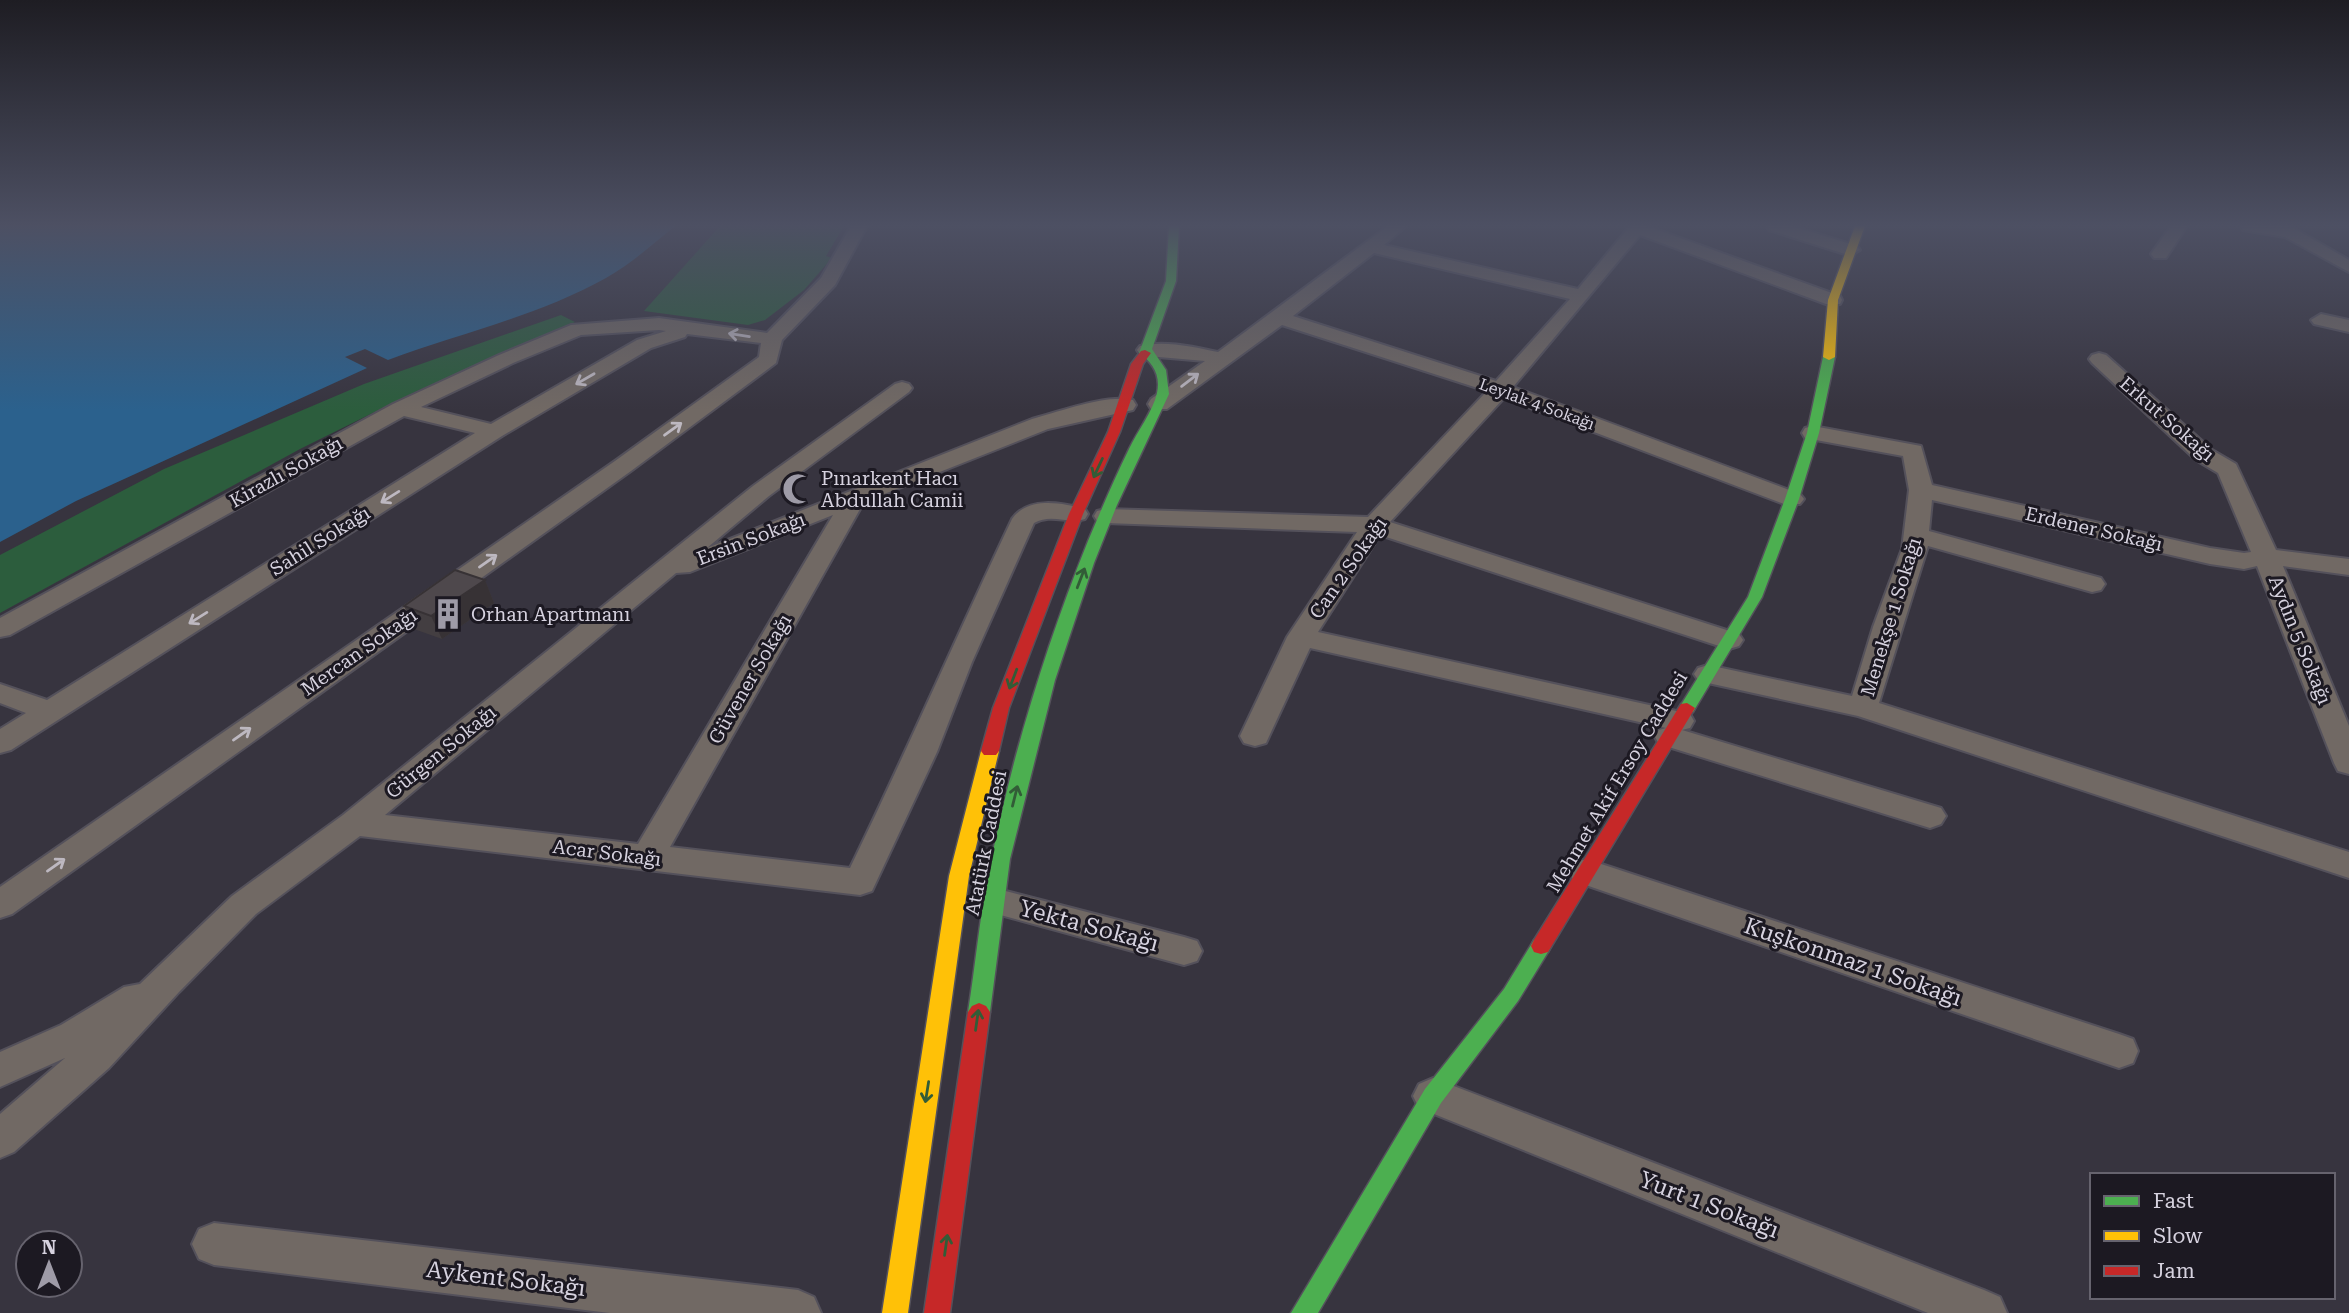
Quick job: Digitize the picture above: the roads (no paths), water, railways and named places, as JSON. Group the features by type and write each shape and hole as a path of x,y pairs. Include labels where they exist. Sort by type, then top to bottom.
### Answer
{"main road":[{"path":"1125,405 1160,404 1164,376 1150,343 1169,287"},
{"name":"Mehmet Akif Ersoy Caddesi","path":"1304,1313 1433,1096 1511,995 1755,597 1792,499 1813,433 1829,356 1833,300 1838,287"},
{"name":"Atatürk Caddesi","path":"894,1313 959,876 1002,708 1076,514 1125,405 1137,364 1150,343"},
{"name":"Atatürk Caddesi","path":"937,1313 1000,861 1048,671 1106,516 1147,424 1160,404"}],"street":[{"name":"Mercan Sokağı","path":"0,905 769,359 772,340 824,287"},
{"path":"1160,404 1318,287"},
{"path":"1544,287 1582,296"},
{"name":"Can 2 Sokağı","path":"1255,736 1301,637 1374,525 1589,287"},
{"path":"1799,287 1833,300"},
{"name":"Leylak 4 Sokağı","path":"1279,318 1500,389 1792,499"},
{"path":"2321,320 2349,326"},
{"path":"613,328 659,324 772,340"},
{"name":"Kirazlı Sokağı","path":"0,629 401,409 578,328 613,328"},
{"path":"613,328 638,335 644,344"},
{"name":"Sahil Sokağı","path":"0,743 494,431 644,344 668,335 705,329"},
{"path":"1150,343 1222,359"},
{"name":"Erkut Sokağı","path":"2099,359 2204,455 2228,469 2266,556"},
{"name":"Gürgen Sokağı","path":"0,1139 95,1056 166,981 244,905 354,823 761,491 902,388"},
{"name":"Ersin Sokağı","path":"654,578 1040,424 1088,411 1125,405"},
{"path":"401,409 494,431"},
{"name":"Menekşe 1 Sokağı","path":"1708,674 1863,708 1887,626 1915,549 1921,490 1913,451 1813,433"},
{"name":"Erdener Sokağı","path":"1921,490 2210,556 2244,561 2266,556 2349,567"},
{"name":"Güvener Sokağı","path":"646,858 853,500"},
{"name":"Acar Sokağı","path":"354,823 860,882 922,752 958,662 1024,519 1036,510 1047,508 1076,514"},
{"path":"1106,516 1374,525 1729,640"},
{"path":"1916,535 2092,584"},
{"name":"Aydın 5 Sokağı","path":"2266,556 2349,763"},
{"path":"1301,637 1674,729 1930,816"},
{"path":"0,693 50,711"},
{"path":"1863,708 2349,865"},
{"name":"Kuşkonmaz 1 Sokağı","path":"1586,873 2119,1051"},
{"name":"Yekta Sokağı","path":"994,901 1184,951"},
{"path":"0,1070 74,1036 166,981"},
{"name":"Yurt 1 Sokağı","path":"1433,1096 1984,1313"},
{"name":"Aykent Sokağı","path":"214,1244 798,1313"}],"water":[{"path":"0,287 587,287 553,303 388,360 365,349 345,357 367,368 76,501 0,542"}],"place":[{"name":"Pınarkent Hacı Abdullah Camii","path":"798,489"},
{"name":"Orhan Apartmanı","path":"448,614"}]}
